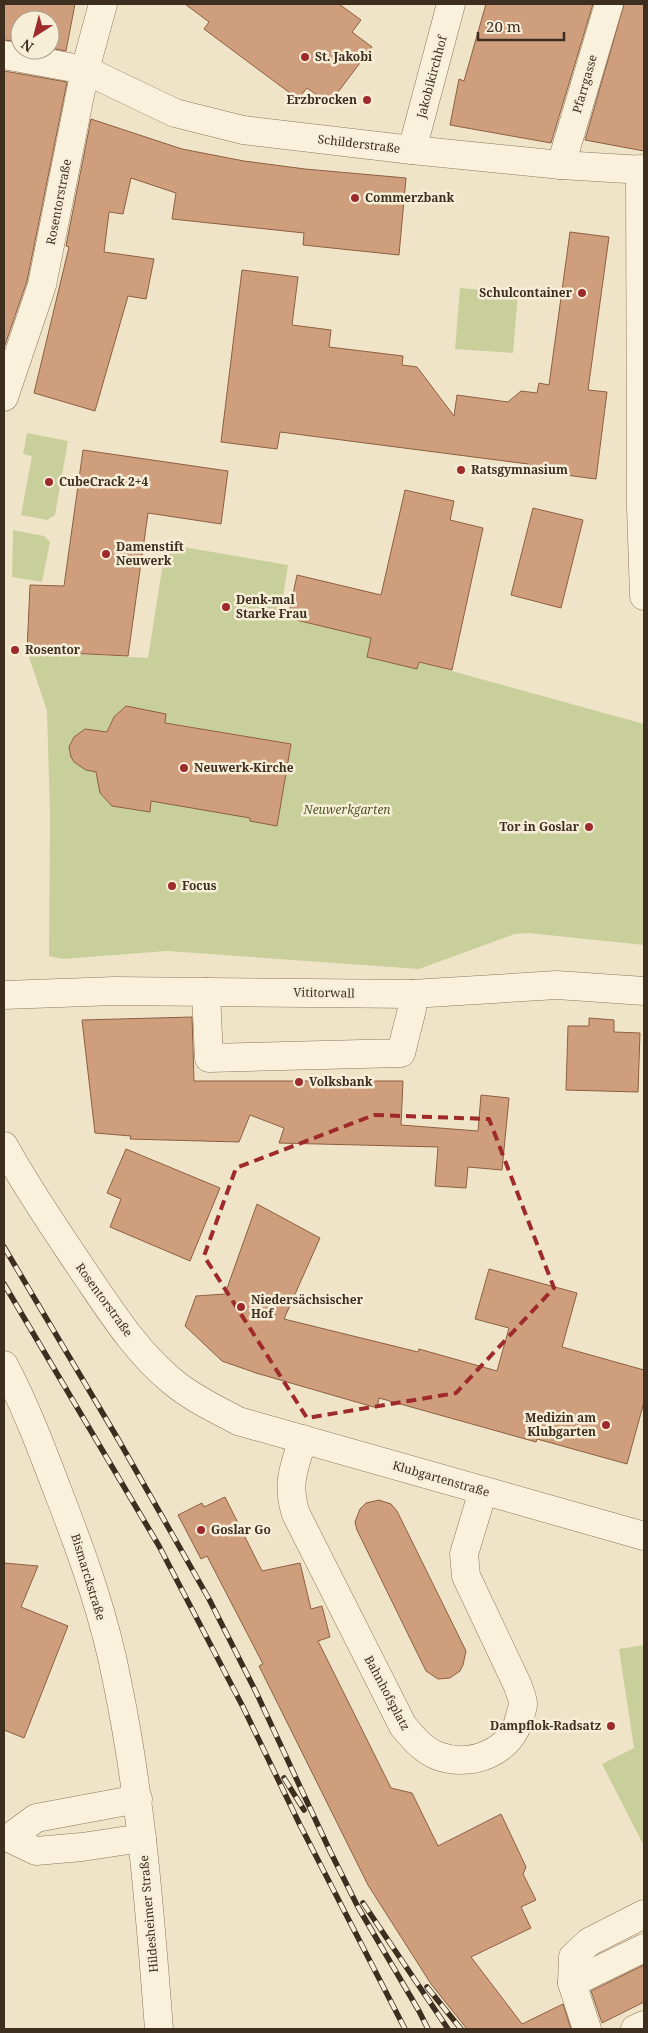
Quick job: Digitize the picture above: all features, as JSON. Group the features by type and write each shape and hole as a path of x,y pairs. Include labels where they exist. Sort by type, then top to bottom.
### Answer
{"street":[{"name":"Rosentorstraße","path":"4,397 42,285 85,70 103,4"},
{"name":"Jakobikirchhof","path":"412,150 452,4"},
{"name":"Pfarrgasse","path":"561,165 608,4"},
{"name":"Schilderstraße","path":"4,55 85,70 175,113 243,130 561,165 642,170"},
{"path":"642,170 642,507 644,596"},
{"name":"Vititorwall","path":"4,995 115,991 412,994 557,985 644,991"},
{"path":"206,992 209,1058 401,1053 412,1009 412,994"},
{"name":"Rosentorstraße","path":"4,1146 33,1196 108,1308 143,1352 172,1382 202,1402 238,1421"},
{"name":"Bismarckstraße","path":"4,1365 35,1430 74,1532 92,1589 117,1678 138,1799"},
{"name":"Klubgartenstraße","path":"238,1421 644,1536"},
{"name":"Bahnhofsplatz","path":"303,1440 290,1487 296,1514 403,1726 426,1749 437,1755 456,1760 474,1760 501,1747 513,1736 523,1705 518,1686 466,1576 464,1554 483,1491"},
{"path":"6,1838 36,1818 138,1799"},
{"name":"Hildesheimer Straße","path":"138,1799 159,2029"},
{"path":"6,1838 36,1851 82,1847 142,1838"},
{"path":"587,2029 572,1983 574,1957 589,1942 644,1914"},
{"path":"572,1983 644,1948"},
{"path":"635,2029 644,2025"}],"highlighted area":[{"path":"374,1115 489,1119 554,1288 456,1393 307,1418 204,1256 236,1168"}],"green space":[{"path":"460,288 518,293 513,353 455,349"},
{"path":"27,433 68,441 55,515 47,520 21,515 32,456 23,454"},
{"path":"13,530 44,536 50,542 42,582 12,577"},
{"name":"Neuwerkgarten","path":"166,544 288,565 280,616 350,633 373,630 368,657 417,669 419,662 644,724 644,945 528,933 515,934 419,969 167,951 63,959 49,956 50,814 47,711 27,651 148,658"},
{"path":"644,1645 644,1846 602,1764 634,1748 619,1649"}],"building":[{"path":"4,4 75,4 66,51 60,50 60,10 10,10 10,41 4,40"},
{"name":"St. Jakobi","path":"185,4 339,4 361,20 352,32 372,47 329,104 307,88 298,99 204,29 209,22"},
{"path":"486,4 593,4 551,143 450,125 459,79 464,81"},
{"path":"624,4 644,4 644,151 585,140"},
{"path":"4,71 67,82 27,281 5,345 4,345"},
{"path":"91,119 182,149 244,161 305,169 406,178 399,255 303,245 304,233 172,219 176,193 131,178 123,214 109,212 104,252 154,259 146,299 128,296 95,411 34,393 69,247 66,246"},
{"path":"570,232 609,237 588,390 607,392 596,479 527,470 528,464 280,432 277,449 221,442 242,270 298,277 292,325 331,330 329,347 403,356 402,365 417,367 454,416 457,395 508,402 521,391 537,393 539,383 549,385"},
{"name":"Damenstift Neuwerk","path":"83,450 228,471 221,524 148,513 128,656 27,651 30,585 64,586"},
{"path":"405,490 454,501 450,520 483,528 452,670 419,662 417,669 367,657 371,638 288,618 297,575 381,595"},
{"path":"533,508 583,520 561,608 511,595"},
{"name":"Neuwerk-Kirche","path":"126,706 166,714 165,723 291,744 277,826 250,821 250,818 151,801 150,812 112,806 100,793 96,772 86,770 74,762 69,747 74,737 85,729 107,732 114,717"},
{"name":"Volksbank","path":"192,1017 194,1081 403,1081 401,1125 478,1131 481,1095 509,1098 502,1170 468,1167 466,1188 435,1186 438,1147 279,1143 284,1128 250,1115 239,1142 130,1139 131,1136 95,1133 82,1020"},
{"path":"589,1018 614,1020 614,1032 640,1033 638,1092 566,1090 568,1026 589,1026"},
{"path":"126,1149 220,1188 190,1261 110,1227 121,1199 107,1193"},
{"path":"257,1204 320,1238 284,1319 418,1352 419,1349 497,1371 509,1328 475,1319 489,1269 577,1293 562,1347 644,1370 644,1402 627,1464 537,1439 536,1442 379,1398 377,1408 256,1373 222,1361 185,1326 196,1296 225,1294"},
{"path":"225,1497 262,1571 300,1563 311,1609 322,1606 330,1637 318,1641 391,1788 412,1793 438,1846 501,1814 526,1867 523,1874 536,1900 521,1907 531,1928 471,1957 522,2024 563,2004 571,2029 467,2029 431,1984 368,1885 259,1666 263,1664 207,1556 201,1559 178,1515 202,1503 204,1507"},
{"path":"379,1500 391,1504 397,1511 466,1651 460,1671 450,1678 438,1679 426,1671 357,1530 355,1522 360,1509 366,1503"},
{"path":"4,1563 38,1566 21,1607 68,1626 24,1738 4,1730"},
{"path":"644,1965 644,2002 602,2023 591,1991"}],"railway":[{"path":"4,1247 118,1439 209,1599 255,1690 358,1907 428,2029"},
{"path":"4,1284 159,1546 243,1707 300,1825 405,2029"},
{"path":"284,1778 304,1810"},
{"path":"363,1903 448,2029"},
{"path":"427,1987 461,2029"}],"place":[{"name":"St. Jakobi","path":"305,57"},
{"name":"Erzbrocken","path":"367,100"},
{"name":"Commerzbank","path":"355,198"},
{"name":"Schulcontainer","path":"582,293"},
{"name":"Ratsgymnasium","path":"461,470"},
{"name":"CubeCrack 2+4","path":"49,482"},
{"name":"Damenstift Neuwerk","path":"106,554"},
{"name":"Denk-mal Starke Frau","path":"226,607"},
{"name":"Rosentor","path":"15,650"},
{"name":"Neuwerk-Kirche","path":"184,768"},
{"name":"Tor in Goslar","path":"589,827"},
{"name":"Focus","path":"172,886"},
{"name":"Volksbank","path":"299,1082"},
{"name":"Niedersächsischer Hof","path":"241,1307"},
{"name":"Medizin am Klubgarten","path":"606,1425"},
{"name":"Goslar Go","path":"201,1530"},
{"name":"Dampflok-Radsatz","path":"611,1726"}]}
